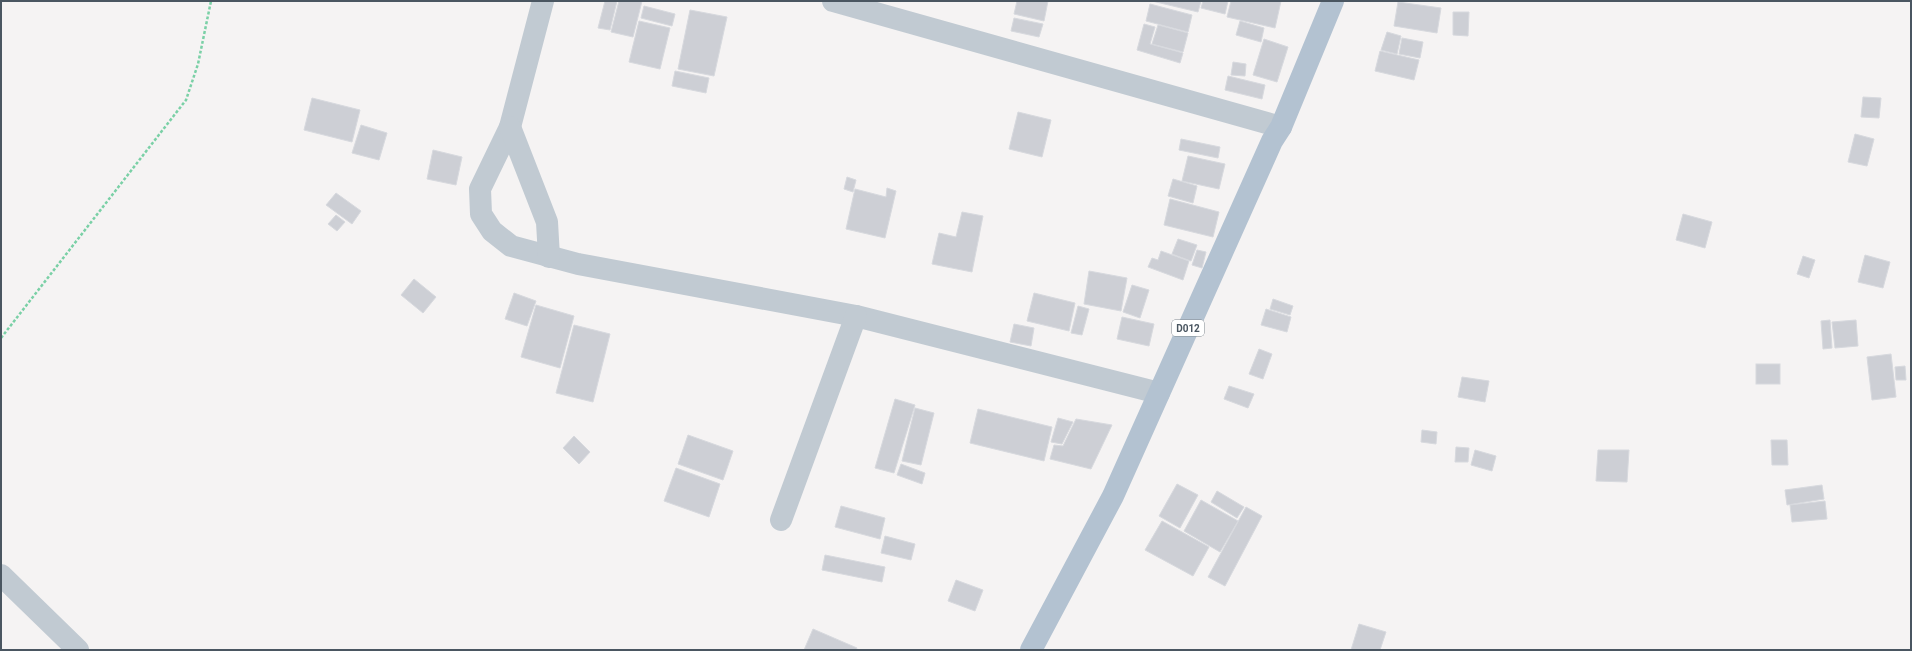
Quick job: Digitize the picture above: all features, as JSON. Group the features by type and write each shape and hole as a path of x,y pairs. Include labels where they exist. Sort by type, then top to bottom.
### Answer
{"main road":[{"name":"D012","path":"1031,650 1113,496 1272,141 1281,127 1333,1"}],"street":[{"path":"543,1 510,127 480,189 481,214 492,231 511,246 578,264 856,316 1159,393"},
{"path":"833,1 1281,127"},
{"path":"510,127 547,222 549,256"},
{"path":"781,520 856,316"},
{"path":"1,575 78,650"}],"path":[{"path":"1,338 186,100 198,64 211,1"}],"building":[{"path":"605,1 617,1 610,30 598,28"},
{"path":"619,1 642,1 633,37 611,32"},
{"path":"1017,1 1048,1 1044,21 1014,14"},
{"path":"1152,1 1201,1 1198,12"},
{"path":"1203,1 1228,1 1225,14 1201,8"},
{"path":"1231,1 1281,1 1275,28 1227,17"},
{"path":"1398,2 1441,8 1437,33 1394,26"},
{"path":"1150,4 1192,15 1188,32 1146,21"},
{"path":"644,6 675,14 672,26 641,18"},
{"path":"690,10 727,17 714,76 678,69"},
{"path":"1453,12 1469,12 1468,36 1453,35"},
{"path":"1014,18 1043,24 1039,37 1011,31"},
{"path":"639,21 670,28 660,69 629,62"},
{"path":"1240,21 1264,28 1261,42 1236,35"},
{"path":"1144,24 1155,27 1150,44 1183,53 1180,63 1137,50"},
{"path":"1158,25 1188,33 1183,52 1152,44"},
{"path":"1387,32 1401,36 1397,54 1381,50"},
{"path":"1402,38 1423,42 1420,58 1399,54"},
{"path":"1264,39 1288,47 1277,82 1253,75"},
{"path":"1380,51 1419,60 1414,80 1375,71"},
{"path":"1233,62 1246,64 1245,76 1231,75"},
{"path":"675,71 709,78 706,93 672,86"},
{"path":"1228,76 1265,85 1262,99 1225,90"},
{"path":"1863,97 1881,98 1879,118 1861,117"},
{"path":"312,98 360,110 352,142 304,130"},
{"path":"1018,112 1051,120 1042,157 1009,149"},
{"path":"361,125 387,133 379,160 352,153"},
{"path":"1855,134 1874,139 1867,166 1848,162"},
{"path":"1181,139 1220,147 1218,158 1179,150"},
{"path":"433,150 462,157 456,185 427,179"},
{"path":"1188,156 1225,164 1219,189 1182,181"},
{"path":"847,177 856,180 853,192 844,189"},
{"path":"1173,179 1197,186 1193,203 1168,196"},
{"path":"887,188 896,191 885,238 846,229 855,189 886,197"},
{"path":"336,193 361,211 352,224 326,205"},
{"path":"1170,199 1219,212 1213,237 1164,225"},
{"path":"962,212 983,216 972,272 932,264 939,233 956,237"},
{"path":"1683,214 1712,222 1705,248 1676,240"},
{"path":"336,215 345,222 337,231 328,224"},
{"path":"1178,239 1197,245 1191,261 1172,254"},
{"path":"1197,250 1206,252 1202,268 1192,265"},
{"path":"1161,251 1189,261 1183,280 1148,267 1152,258 1158,260"},
{"path":"1865,255 1890,262 1883,288 1858,282"},
{"path":"1803,256 1815,260 1809,278 1797,274"},
{"path":"1089,271 1127,278 1121,311 1084,304"},
{"path":"414,279 436,297 423,313 401,295"},
{"path":"1132,285 1149,290 1140,318 1123,312"},
{"path":"514,293 536,301 527,326 505,319"},
{"path":"1034,293 1075,303 1069,331 1027,321"},
{"path":"1273,299 1293,306 1290,315 1270,309"},
{"path":"536,305 574,316 560,368 521,357"},
{"path":"1078,306 1089,309 1082,335 1071,333"},
{"path":"1266,309 1291,317 1287,332 1261,325"},
{"path":"1122,317 1154,324 1149,346 1117,339"},
{"path":"1830,320 1832,348 1823,349 1821,321"},
{"path":"1856,320 1858,346 1835,348 1832,322"},
{"path":"1014,324 1034,328 1031,346 1010,342"},
{"path":"574,325 610,334 593,402 556,393"},
{"path":"1259,349 1272,354 1263,379 1249,374"},
{"path":"1891,354 1896,397 1872,400 1867,357"},
{"path":"1756,364 1780,364 1780,384 1756,384"},
{"path":"1905,366 1906,380 1896,380 1895,367"},
{"path":"1462,377 1489,381 1485,402 1458,397"},
{"path":"1229,386 1254,394 1248,408 1224,399"},
{"path":"895,399 915,405 894,473 875,468"},
{"path":"915,408 934,413 921,465 902,461"},
{"path":"978,409 1052,427 1044,461 970,443"},
{"path":"1058,418 1073,422 1062,444 1051,442"},
{"path":"1076,419 1112,425 1091,469 1050,459 1054,445 1063,446"},
{"path":"1422,430 1437,432 1436,444 1421,442"},
{"path":"688,435 733,451 723,480 678,464"},
{"path":"574,436 590,452 579,464 563,448"},
{"path":"1771,440 1787,440 1788,465 1772,465"},
{"path":"1456,447 1469,448 1468,462 1455,462"},
{"path":"1475,450 1496,456 1492,471 1471,465"},
{"path":"1598,450 1629,450 1627,482 1596,481"},
{"path":"901,464 925,473 922,484 897,475"},
{"path":"676,468 720,484 709,517 664,501"},
{"path":"1177,484 1198,495 1180,528 1159,516"},
{"path":"1822,485 1824,499 1787,505 1785,490"},
{"path":"1217,491 1244,507 1237,518 1211,502"},
{"path":"1201,500 1238,521 1220,552 1184,531"},
{"path":"1825,501 1827,519 1792,522 1790,505"},
{"path":"841,506 885,518 880,539 835,527"},
{"path":"1246,507 1262,516 1225,586 1208,577"},
{"path":"1162,521 1209,547 1193,576 1145,550"},
{"path":"885,536 915,544 911,560 881,553"},
{"path":"825,555 885,567 882,582 822,570"},
{"path":"956,580 983,590 975,611 948,601"},
{"path":"1359,624 1386,632 1380,650 1351,650"},
{"path":"813,629 857,648 856,650 804,650"}]}
